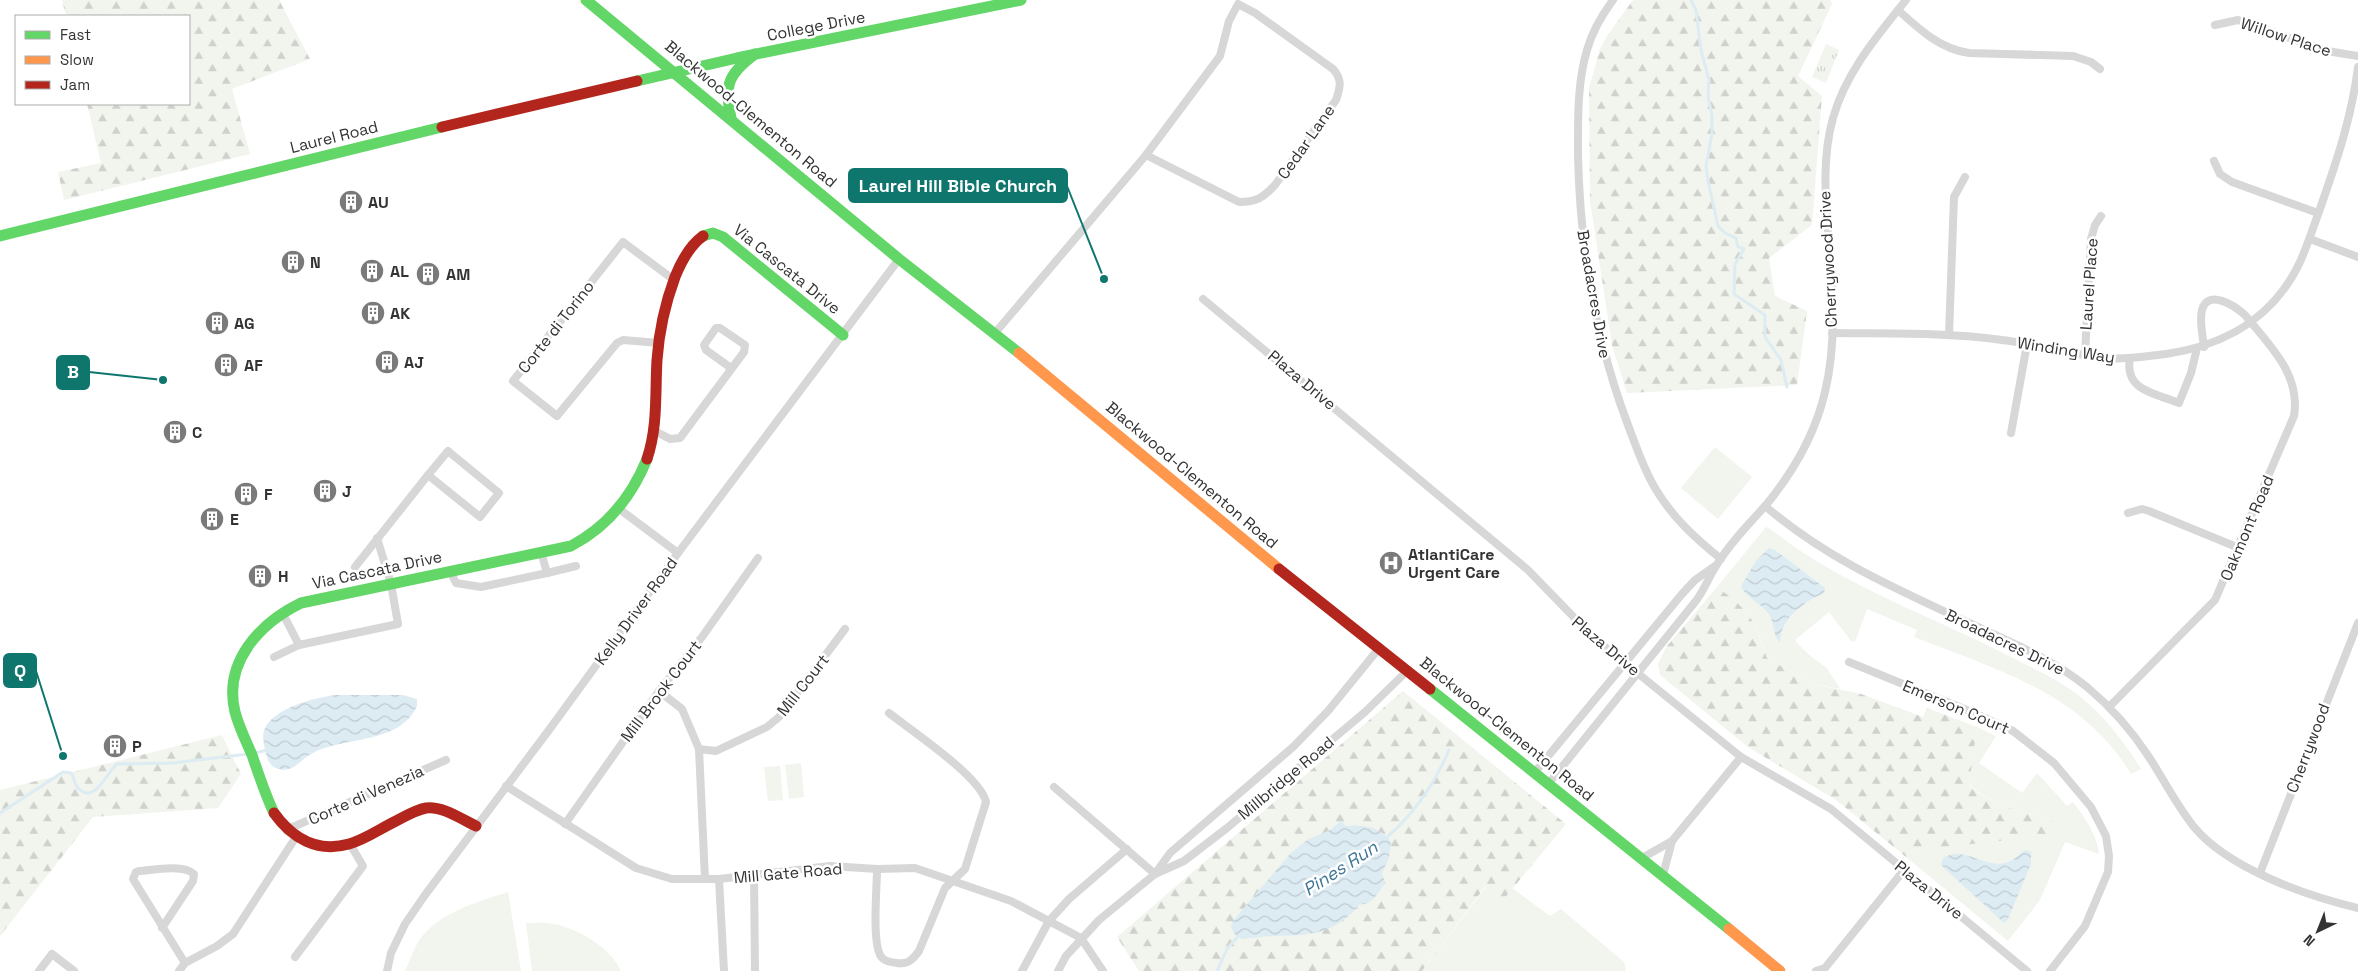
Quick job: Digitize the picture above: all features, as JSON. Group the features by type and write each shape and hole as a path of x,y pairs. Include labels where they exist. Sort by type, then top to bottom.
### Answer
{"main road":[{"name":"Blackwood-Clementon Road","path":"586,0 676,72 899,259 996,333 1289,577 1549,783 1780,971"},
{"name":"College Drive","path":"676,72 1021,0"},
{"path":"731,118 727,99 728,82 736,69 755,54"},
{"name":"Laurel Road","path":"0,236 676,72"},
{"name":"Via Cascata Drive","path":"476,826 445,811 428,808 413,812 350,844 319,847 296,837 286,830 272,812 247,748 233,703 236,669 243,652 252,640 282,612 312,599 391,584 579,543 618,508 634,486 647,460 655,431 659,343 664,308 684,258 696,241 713,233 723,237 843,335"}],"street":[{"name":"Broadacres Drive","path":"1613,0 1598,23 1587,50 1580,81 1578,112 1580,207 1595,313 1609,371 1648,474 1664,502 1683,526 1721,559"},
{"name":"Cherrywood Drive","path":"1535,772 1688,588 1701,575 1715,566 1765,506 1793,469 1812,432 1828,383 1832,333 1831,273 1824,182 1828,136 1840,98 1851,75 1861,58 1906,0"},
{"name":"Cedar Lane","path":"996,333 1146,155 1220,56 1229,21 1238,4 1255,12 1334,69 1339,76 1340,86 1336,100 1275,185 1264,197 1254,202 1239,202 1146,155"},
{"path":"1898,10 1932,39 1954,50 1970,53 2073,56 2091,62 2100,69"},
{"name":"Willow Place","path":"2215,25 2238,20 2327,51 2358,56"},
{"name":"Winding Way","path":"1832,333 1949,335 2027,344 2104,358 2130,358 2201,347 2232,334 2267,309 2282,291 2299,263 2310,239 2354,115 2358,67"},
{"path":"2214,161 2220,174 2232,182 2318,213"},
{"path":"1949,335 1954,197 1965,176"},
{"name":"Laurel Place","path":"2085,355 2091,239 2095,224 2101,216"},
{"path":"2310,239 2358,257"},
{"name":"Corte di Torino","path":"659,343 623,340 617,343 557,416 513,381 623,242 674,280"},
{"name":"Kelly Driver Road","path":"387,971 391,953 404,924 678,552 899,259"},
{"name":"Plaza Drive","path":"1203,299 1496,541 1528,570 1593,637 1741,757 1831,809 2028,971"},
{"name":"Oakmont Road","path":"2109,707 2210,608 2220,592 2291,424 2295,407 2294,389 2288,371 2251,322 2232,304 2218,299 2204,305 2201,347"},
{"path":"655,431 670,439 680,438 744,352 745,346 720,328 716,328 704,345 706,350 731,368"},
{"path":"2011,432 2027,344"},
{"path":"2130,358 2129,374 2133,382 2143,389 2179,403 2201,347"},
{"path":"354,567 428,475 448,451 500,493 480,517 428,475"},
{"name":"Broadacres Drive","path":"1765,506 1806,539 1871,578 2057,666 2109,707 2141,745 2195,828 2221,852 2297,890 2358,908"},
{"path":"618,508 678,552"},
{"path":"2128,513 2135,510 2149,510 2239,548"},
{"path":"274,657 299,645 398,624 391,584 377,538"},
{"path":"541,552 547,574"},
{"name":"Mill Brook Court","path":"565,824 659,691 702,637 758,558"},
{"path":"450,571 456,583 481,587 547,574 576,566"},
{"name":"Cherrywood Drive","path":"1549,783 1695,602 1707,585 1715,566"},
{"path":"282,612 299,645"},
{"name":"Cherrywood","path":"2260,873 2358,623"},
{"name":"Mill Court","path":"699,749 716,751 767,727 779,717 845,629"},
{"name":"Millbridge Road","path":"1058,971 1066,956 1099,920 1155,874 1170,853 1293,747 1328,711 1380,648"},
{"name":"Emerson Court","path":"1849,662 1974,713 2012,731 2054,763 2095,813 2108,841 2108,872 2086,926 2050,971"},
{"name":"Millbridge Road","path":"1155,874 1184,861 1226,828 1365,712 1408,670"},
{"path":"659,691 682,709 699,749 705,879"},
{"path":"877,869 877,936 880,956 886,961 906,963 912,960 918,951 945,888 965,869 986,802 984,793 966,774 889,713"},
{"path":"1642,858 1672,841 1741,757"},
{"name":"Corte di Venezia","path":"286,830 446,760"},
{"name":"Mill Gate Road","path":"506,786 636,868 672,879 719,880 754,874 830,866 877,869 916,868 1012,901 1081,938"},
{"path":"1054,787 1155,874"},
{"path":"179,971 185,963 217,946 233,934 296,837"},
{"path":"1663,875 1672,841"},
{"path":"294,957 362,866 350,844"},
{"path":"1022,971 1049,921 1069,899 1126,849"},
{"path":"162,928 193,881 194,874 191,871 178,869 144,870 136,872 133,876 134,884 162,928 185,963"},
{"path":"1816,971 1825,969 1904,870"},
{"path":"754,874 755,971"},
{"path":"719,880 724,971"},
{"path":"1081,938 1104,971"},
{"path":"39,971 52,954 74,971"}],"green space":[{"path":"62,0 279,0 310,59 232,89 250,154 64,200 58,172 101,163 87,105 190,105 190,15 66,15"},
{"path":"1633,0 1830,0 1832,4 1798,76 1822,96 1812,225 1769,258 1775,296 1807,311 1797,385 1627,393 1612,345 1590,201 1589,88 1600,49"},
{"path":"1826,44 1839,50 1826,83 1812,77"},
{"path":"1715,447 1752,477 1718,519 1681,488"},
{"path":"1766,527 1799,550 1856,583 1977,640 2065,686 2091,706 2107,723 2122,740 2141,769 2131,774 2111,746 2088,723 2063,704 2036,688 2007,673 1914,637 1917,630 1867,609 1855,642 1851,641 1829,612 1795,640 1827,669 1841,689 1813,684 1767,658 1759,634 1750,617 1737,603 1717,587"},
{"path":"1717,587 1737,603 1750,617 1767,658 1813,684 1861,694 1923,717 1927,708 1977,727 1969,785 1998,804 2055,822 2049,836 1913,850 1906,857 1836,800 1748,747 1660,675 1658,664 1667,646"},
{"path":"1403,691 1566,824 1503,900 1485,887 1422,971 1139,971 1117,937"},
{"path":"1977,727 1996,736 1979,763 2022,793 2037,773 2067,806 2073,802 2086,820 2098,847 2099,854 2065,842 2040,900 2008,941 1906,857 1913,850 2055,822 1998,803 1978,792 1969,784"},
{"path":"222,735 241,774 218,808 93,817 0,936 0,790"},
{"path":"801,763 804,797 789,799 785,765"},
{"path":"780,766 783,800 768,801 764,767"},
{"path":"1486,887 1503,900 1512,888 1550,916 1561,909 1624,962 1626,971 1422,971"},
{"path":"508,892 521,971 405,971 420,939 438,922 460,909"},
{"path":"526,923 554,924 584,935 602,947 621,971 532,971"}],"water":[{"path":"1769,548 1775,550 1825,588 1824,593 1794,612 1784,626 1780,643 1777,640 1769,614 1746,594 1741,586 1756,561"},
{"path":"336,695 403,695 417,699 417,706 409,719 384,734 326,748 313,753 292,768 282,770 271,765 266,755 263,738 268,723 284,710 306,701"},
{"path":"1341,821 1346,826 1365,826 1377,830 1391,842 1389,858 1382,873 1385,883 1374,898 1368,903 1360,904 1347,917 1334,926 1320,931 1306,934 1243,939 1236,936 1231,928 1232,922 1290,854 1307,840 1330,830"},
{"path":"2025,850 2031,852 2031,864 2008,919 2004,923 1941,865 1943,858 1958,854 1997,864 2005,863"}],"waterway":[{"path":"1691,0 1696,10 1701,50 1709,80 1708,96 1712,116 1712,134 1706,166 1708,181 1718,226 1725,233 1736,238 1738,247 1744,249 1735,264 1734,294 1765,315 1765,337 1781,360 1787,387"},
{"path":"254,753 268,750"},
{"name":"Pines Run","path":"1385,839 1405,820 1422,798 1449,750"},
{"path":"0,813 63,772 71,773 78,788 89,793 100,786 117,764 173,763 248,754"},
{"name":"Pines Run","path":"1217,971 1227,949 1240,934"}],"traffic: fast":[{"path":"586,0 899,259 1019,353"},
{"path":"637,81 737,58 1021,0"},
{"path":"731,118 728,97 730,81 739,68 755,54"},
{"path":"0,236 442,127"},
{"path":"703,236 713,233 723,237 843,335"},
{"path":"274,813 238,723 233,694 234,677 240,661 248,646 259,633 272,621 301,603 571,546 596,530 617,509 634,486 647,459"},
{"path":"1430,689 1729,929"}],"traffic: slow":[{"path":"1019,353 1279,569"},
{"path":"1729,929 1780,971"}],"traffic: jam":[{"path":"442,127 637,81"},
{"path":"647,459 653,434 658,349 665,307 683,260 690,249 703,236"},
{"path":"1279,569 1430,689"},
{"path":"274,813 297,836 316,845 326,846 337,846 355,842 418,810 426,808 445,811 476,826"}],"place":[{"name":"AU","path":"351,202"},
{"name":"N","path":"293,262"},
{"name":"AL","path":"372,271"},
{"name":"AM","path":"428,274"},
{"name":"Laurel Hill Bible Church","path":"1104,279"},
{"name":"AK","path":"373,313"},
{"name":"AG","path":"217,323"},
{"name":"AJ","path":"387,362"},
{"name":"AF","path":"226,365"},
{"name":"B","path":"163,380"},
{"name":"C","path":"175,432"},
{"name":"J","path":"325,491"},
{"name":"F","path":"246,494"},
{"name":"E","path":"212,519"},
{"name":"AtlantiCare Urgent Care","path":"1391,563"},
{"name":"H","path":"260,576"},
{"name":"P","path":"115,746"},
{"name":"Q","path":"63,756"}]}
